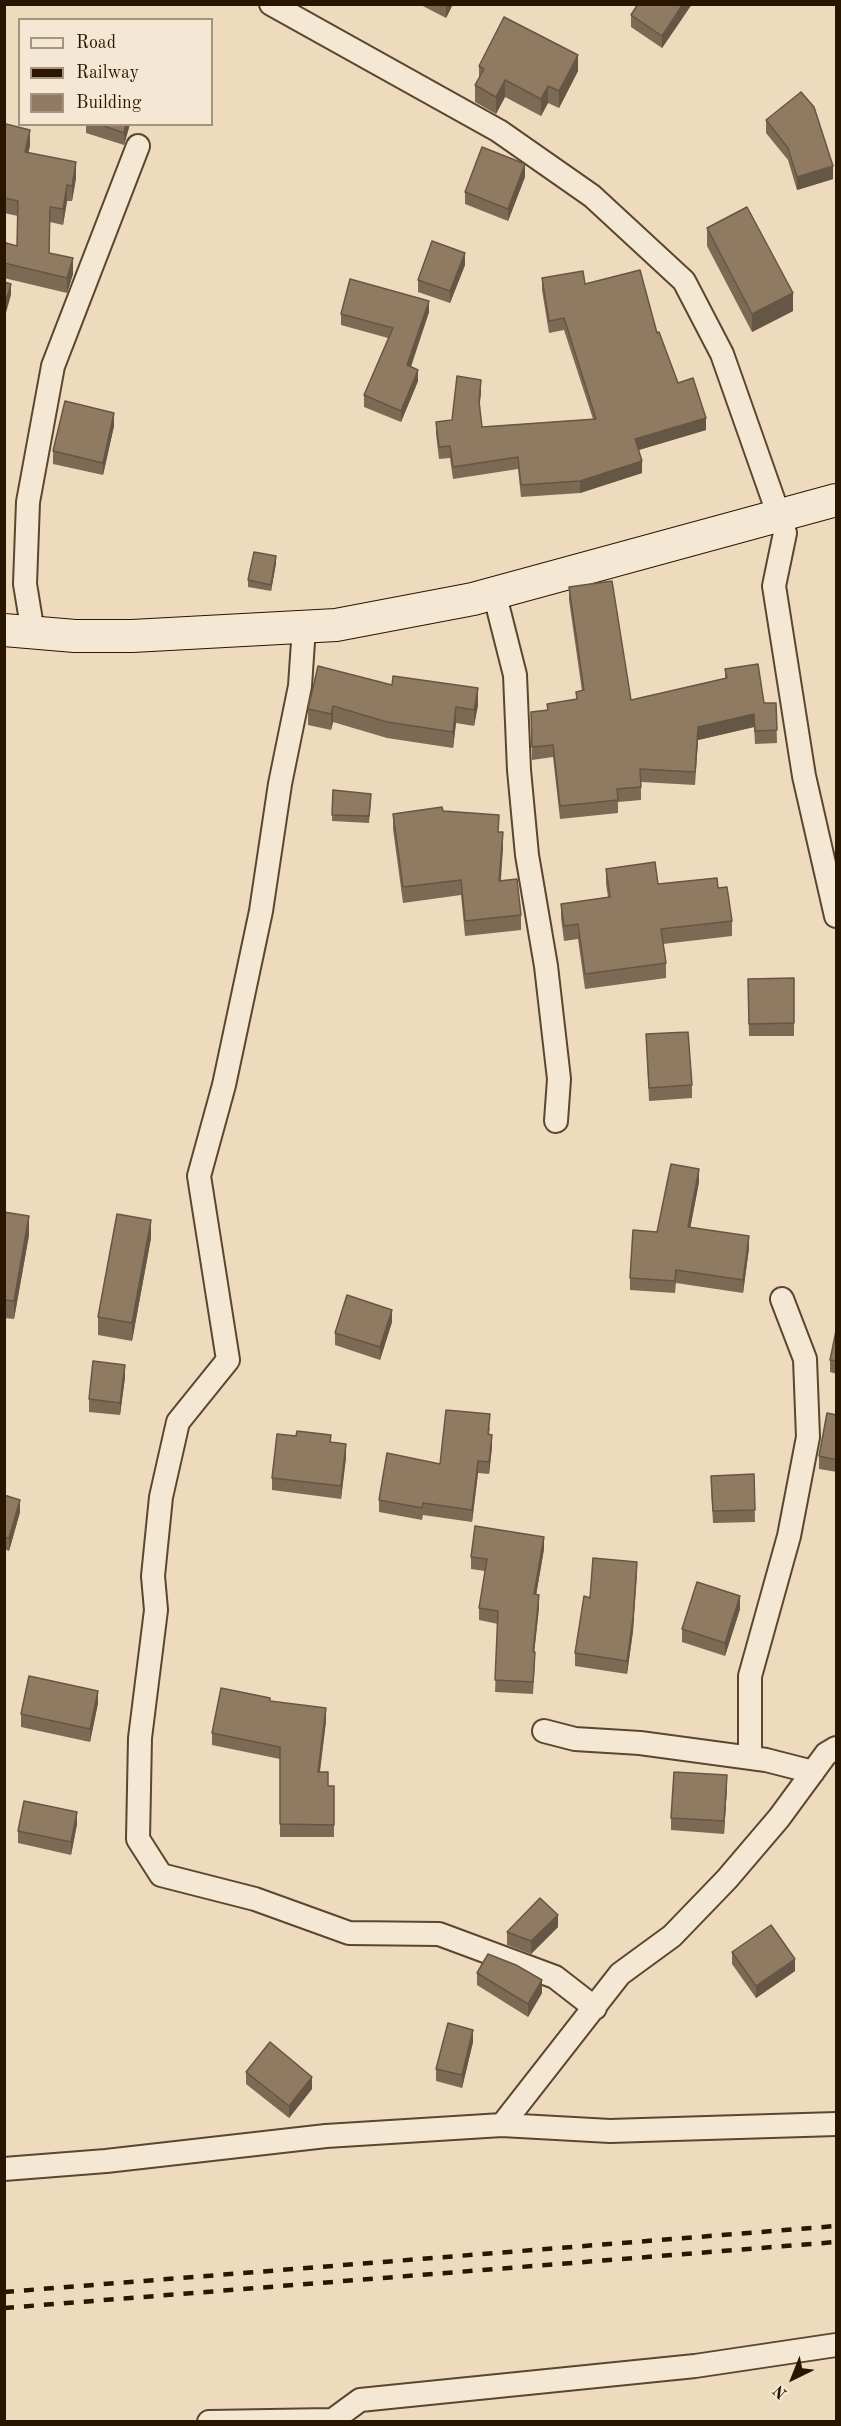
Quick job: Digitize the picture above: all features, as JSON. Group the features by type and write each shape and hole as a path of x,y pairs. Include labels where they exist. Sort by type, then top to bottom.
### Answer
{"street":[{"path":"271,4 499,131 592,196 684,281 722,354 785,533 774,586 804,776 837,916"},
{"path":"138,146 53,366 28,502 25,584 19,632 75,636 132,636 336,625 395,615 494,592 837,500"},
{"path":"494,592 515,675 519,770 527,855 546,966 559,1079 555,1121"},
{"path":"304,627 300,686 280,784 261,911 224,1085 199,1176 228,1360 178,1422 161,1497 153,1576 156,1610 140,1738 138,1839 161,1875 255,1899 349,1933 439,1934 555,1977 595,2008"},
{"path":"750,1758 750,1676 789,1536 808,1437 805,1359 782,1299"},
{"path":"544,1731 575,1739 640,1743 766,1760 813,1772"},
{"path":"502,2125 620,1974 672,1936 727,1879 778,1818 826,1754 837,1748"},
{"path":"4,2169 106,2161 326,2136 502,2125 610,2131 837,2124"},
{"path":"209,2421 330,2421 360,2400 695,2366 837,2345"}],"building":[{"path":"638,4 683,4 662,36 631,15"},
{"path":"504,17 578,55 559,91 548,86 541,99 505,80 496,97 475,85 484,69 479,66"},
{"path":"801,92 814,107 833,166 797,177 788,148 766,120"},
{"path":"6,124 30,130 25,152 76,162 72,186 67,185 63,209 50,207 49,253 73,258 67,278 4,263 6,243 17,246 18,201 4,198 4,131"},
{"path":"104,126 126,126 124,133"},
{"path":"482,147 525,164 508,209 465,192"},
{"path":"747,207 793,293 752,314 707,228"},
{"path":"432,241 465,253 450,291 418,280"},
{"path":"640,270 657,333 659,332 678,383 693,378 706,418 635,439 642,461 580,481 521,485 518,457 453,467 450,446 439,447 436,422 452,420 457,376 481,380 479,401 482,427 596,419 564,318 549,321 542,278 583,271 585,284"},
{"path":"350,279 429,301 407,365 418,370 401,411 364,395 393,328 341,314"},
{"path":"4,282 11,284 4,308"},
{"path":"65,401 114,413 103,463 53,451"},
{"path":"254,552 276,556 271,585 248,580"},
{"path":"612,581 631,700 727,678 725,669 758,664 764,703 776,703 777,730 755,731 754,714 698,727 695,772 640,769 641,787 617,789 618,800 560,806 553,745 532,747 531,712 548,710 547,704 577,699 576,692 584,690 569,587"},
{"path":"318,666 392,685 393,676 478,688 474,710 456,707 453,732 387,722 333,706 331,714 308,709"},
{"path":"333,790 371,794 369,816 332,815"},
{"path":"442,807 443,811 499,815 498,832 503,832 499,881 517,879 521,915 465,921 461,880 403,887 393,814"},
{"path":"655,862 658,884 717,878 718,888 727,887 732,921 661,929 666,963 585,974 578,924 564,926 561,904 610,897 606,869"},
{"path":"794,978 794,1023 749,1024 748,979"},
{"path":"688,1032 692,1085 649,1088 646,1034"},
{"path":"671,1164 699,1169 688,1227 749,1236 743,1280 676,1270 675,1281 630,1278 633,1230 657,1232"},
{"path":"4,1212 29,1216 14,1301 4,1300"},
{"path":"117,1214 151,1220 132,1323 98,1317"},
{"path":"347,1295 392,1310 380,1347 335,1333"},
{"path":"837,1326 837,1361 830,1360"},
{"path":"93,1361 125,1365 120,1403 89,1399"},
{"path":"446,1410 490,1414 488,1434 492,1435 489,1462 478,1461 472,1510 423,1503 422,1508 379,1500 387,1453 440,1464"},
{"path":"827,1413 837,1415 837,1460 819,1456"},
{"path":"297,1431 331,1435 330,1442 346,1444 341,1486 272,1478 277,1434 296,1436"},
{"path":"754,1474 755,1510 713,1511 711,1476"},
{"path":"4,1495 20,1500 9,1538 4,1537"},
{"path":"475,1526 544,1537 534,1594 539,1595 533,1652 535,1652 533,1682 495,1680 498,1611 479,1608 487,1559 471,1557"},
{"path":"593,1558 637,1562 627,1661 575,1653 584,1596 590,1598"},
{"path":"697,1582 740,1596 725,1643 682,1629"},
{"path":"29,1676 98,1691 90,1729 21,1714"},
{"path":"221,1688 270,1698 270,1701 326,1708 318,1772 328,1772 328,1786 334,1786 334,1825 280,1824 280,1747 212,1733"},
{"path":"674,1772 727,1775 724,1821 671,1818"},
{"path":"24,1801 77,1812 71,1842 18,1831"},
{"path":"540,1898 558,1915 531,1941 507,1932"},
{"path":"771,1925 795,1959 756,1986 732,1952"},
{"path":"488,1954 516,1965 542,1980 528,2004 477,1973"},
{"path":"448,2023 473,2030 462,2075 436,2069"},
{"path":"270,2042 312,2077 289,2106 246,2072"}],"railway":[{"path":"4,2292 836,2226"},
{"path":"4,2308 836,2242"}]}
